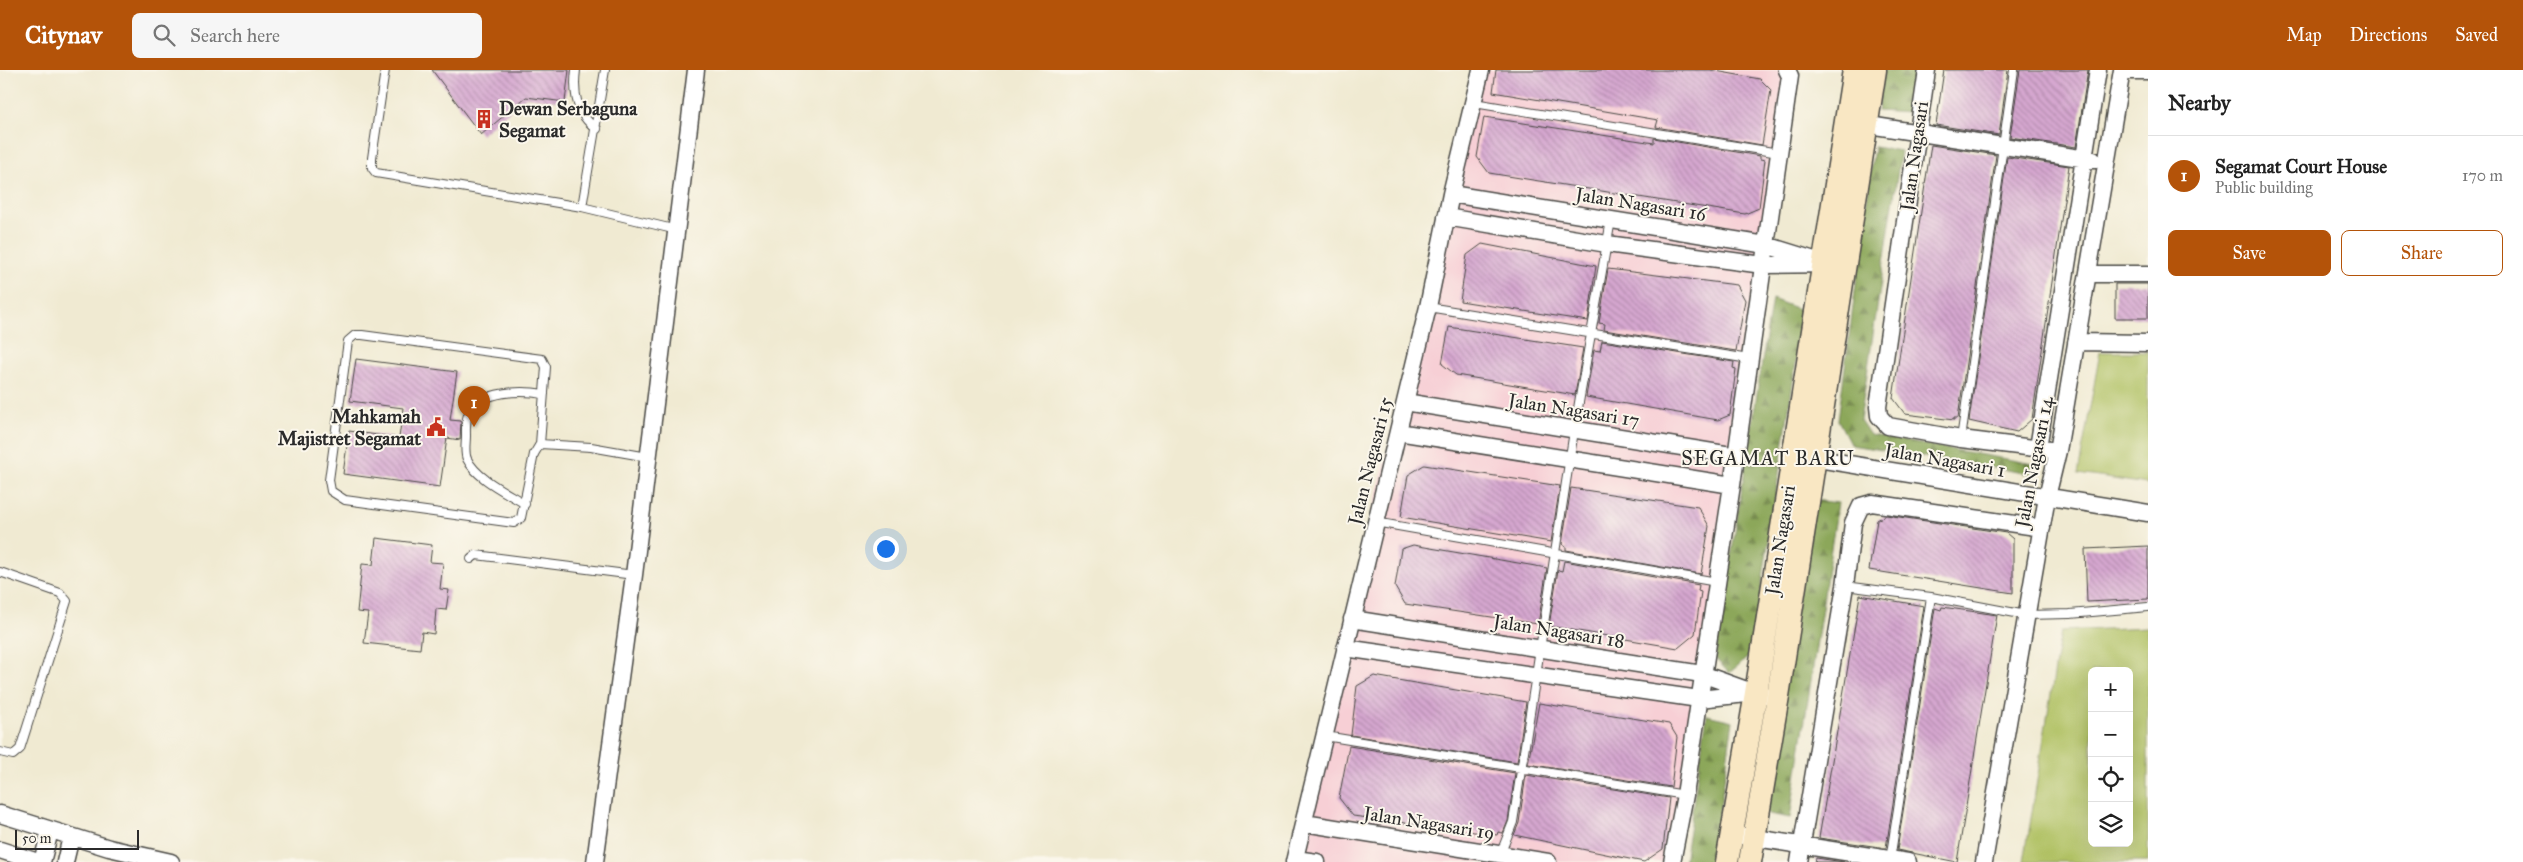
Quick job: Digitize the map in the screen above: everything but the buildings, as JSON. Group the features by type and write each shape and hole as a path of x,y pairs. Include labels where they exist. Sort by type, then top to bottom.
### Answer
{"street":[{"path":"595,862 634,574 696,70"},
{"name":"Jalan Nagasari 15","path":"1294,860 1428,307 1451,194 1481,70"},
{"path":"1672,862 1685,795 1702,674 1737,456 1790,76 1787,70"},
{"name":"Jalan Nagasari","path":"1854,70 1856,123"},
{"name":"Jalan Nagasari","path":"1750,862 1778,696 1804,457 1833,264 1856,123 1875,70"},
{"name":"Jalan Nagasari","path":"1927,70 1878,407 1879,416 1888,426 1961,439 2058,451"},
{"name":"Jalan Nagasari 14","path":"2038,448 2098,70"},
{"path":"2122,70 2148,71"},
{"name":"Jalan Nagasari 14","path":"1984,862 2047,497 2058,451 2122,70"},
{"path":"1856,123 2107,162"},
{"name":"Jalan Nagasari 16","path":"1451,194 1766,245 1833,264"},
{"path":"1446,217 1607,244 1763,264 1833,264"},
{"path":"2088,274 2148,274"},
{"path":"2076,342 2148,343"},
{"name":"Jalan Nagasari 17","path":"1405,402 1737,456"},
{"path":"1398,432 1732,486"},
{"name":"Jalan Nagasari","path":"1727,862 1756,693 1804,457"},
{"name":"Jalan Nagasari 1","path":"1804,457 2148,512"},
{"path":"1800,854 1845,586 1853,523 1861,506 1872,502 2042,528"},
{"name":"Jalan Nagasari 18","path":"1352,618 1702,674 1756,693"},
{"path":"1345,648 1699,699 1756,693 1778,696"},
{"path":"0,814 71,837 171,862"},
{"name":"Jalan Nagasari 19","path":"1304,823 1499,858 1548,862"},
{"path":"42,862 50,831"},
{"path":"1731,834 1753,838 1800,854 1908,862"},
{"path":"65,862 71,837"},
{"path":"0,850 38,862"},
{"path":"1294,860 1317,862"}],"lane":[{"path":"385,70 372,158 372,168 376,173 582,206 677,230"},
{"path":"576,70 575,88 579,109 587,122 597,129"},
{"path":"582,206 597,129 605,70"},
{"path":"1961,439 2014,70"},
{"path":"1474,103 1779,153"},
{"path":"1499,858 1513,822 1574,431 1611,220"},
{"path":"1428,307 1750,359"},
{"path":"354,335 362,335 542,359 546,367 540,444 534,454 521,518 518,522 510,523 345,500 335,495 331,491 329,480 348,342 354,335"},
{"path":"524,504 480,474 468,460 465,452 467,418 474,407 503,393 523,390 544,394"},
{"path":"540,444 591,447 648,458"},
{"path":"1375,522 1717,582"},
{"path":"471,559 476,555 634,574"},
{"path":"0,572 60,593 67,601 20,748 13,755 0,752"},
{"path":"1845,586 1931,597 2026,615 2070,614 2148,607"},
{"path":"1890,861 1931,597"},
{"path":"1325,736 1685,795"}],"shaded area":[{"path":"1474,70 1794,70 1674,862 1288,862 1398,406"}],"green space":[{"path":"1884,70 1915,70 1909,113 1878,111"},
{"path":"1874,147 1901,151 1860,420 1870,435 2034,464 2030,474 1851,445 1838,420"},
{"path":"1772,299 1804,311 1751,655 1729,673 1715,658"},
{"path":"2100,352 2148,352 2148,484 2078,474"},
{"path":"1814,500 1838,503 1790,818 1764,813"},
{"path":"2148,627 2148,862 2024,862 2061,631"},
{"path":"1707,715 1733,721 1712,862 1684,862"}],"place":[{"name":"Dewan Serbaguna Segamat","path":"484,119"},
{"name":"Mahkamah Majistret Segamat","path":"436,427"},
{"name":"Segamat Court House","path":"474,427"}],"district":[{"name":"SEGAMAT BARU","path":"1768,458"}]}
